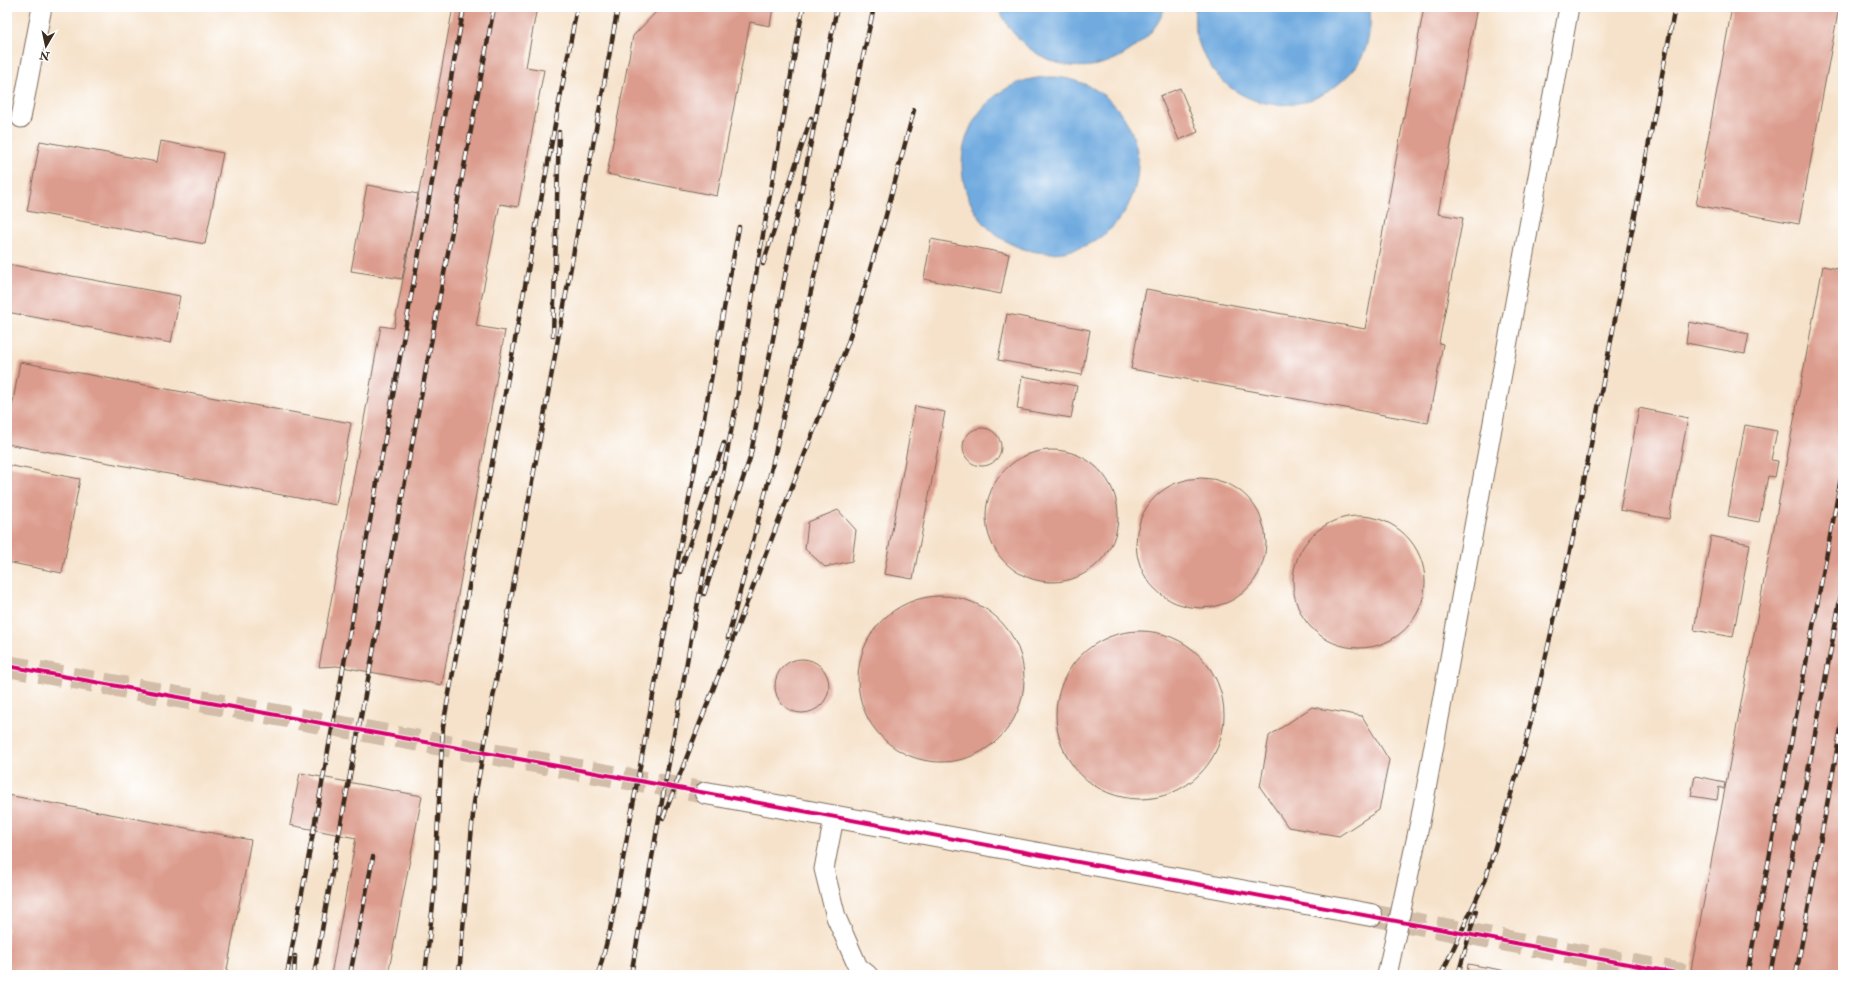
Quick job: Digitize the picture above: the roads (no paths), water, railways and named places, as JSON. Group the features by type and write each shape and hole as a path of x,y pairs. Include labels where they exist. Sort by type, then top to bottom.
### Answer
{"street":[{"path":"706,793 834,818 1371,916"}],"lane":[{"path":"21,118 42,7"},
{"path":"1387,975 1420,822 1569,7"},
{"path":"834,818 824,868 836,917 858,967 868,975"}],"water":[{"path":"999,7 1165,7 1161,17 1152,31 1145,39 1132,49 1112,60 1085,67 1070,66 1054,62 1026,46 1005,21"},
{"path":"1195,7 1370,7 1370,31 1365,49 1358,64 1336,86 1320,96 1302,102 1284,105 1266,103 1249,98 1233,90 1220,78 1208,62 1201,49 1195,29"},
{"path":"1050,77 1067,79 1084,84 1106,97 1118,109 1131,131 1136,148 1138,165 1136,182 1131,199 1118,221 1106,233 1084,246 1067,251 1050,253 1033,251 1016,246 994,233 982,221 969,199 964,182 962,165 964,148 969,131 982,109 994,97 1016,84 1033,79"}],"tunnel":[{"path":"7,666 706,793"},
{"path":"1371,915 1687,975"}],"railway":[{"path":"287,975 464,7"},
{"path":"314,975 494,7"},
{"path":"425,975 434,895 443,726 577,7"},
{"path":"459,975 474,803 618,7"},
{"path":"631,975 693,628 735,411 753,292 803,7"},
{"path":"704,594 750,458 837,7"},
{"path":"728,638 772,467 874,7"},
{"path":"1441,975 1485,881 1525,747 1574,533 1675,7"},
{"path":"663,818 848,343 885,219 914,110"},
{"path":"763,264 811,118"},
{"path":"553,336 559,132"},
{"path":"598,975 610,930 739,227"},
{"path":"680,572 724,443"},
{"path":"1747,975 1843,468"},
{"path":"1770,975 1843,584"},
{"path":"1796,975 1843,717"},
{"path":"350,975 373,857"},
{"path":"1458,975 1476,911"},
{"path":"294,975 295,956"}]}
